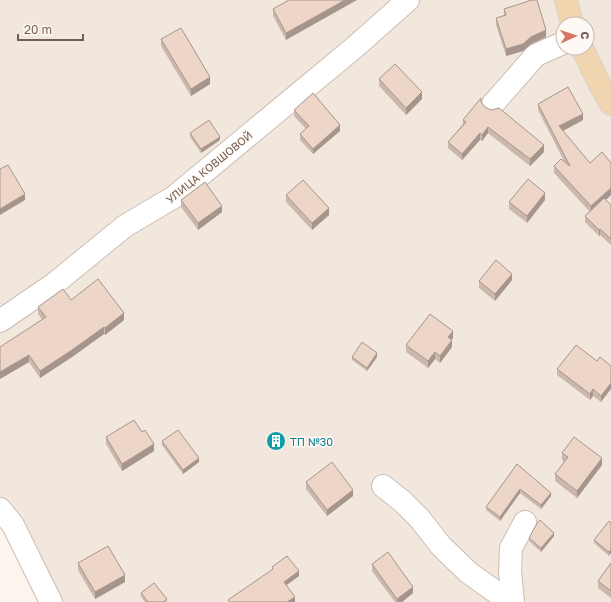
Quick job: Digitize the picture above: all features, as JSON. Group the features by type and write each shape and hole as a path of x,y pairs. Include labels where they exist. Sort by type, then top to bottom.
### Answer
{"main road":[{"path":"566,0 570,16"},
{"path":"586,56 611,104"}],"street":[{"name":"УЛИЦА КОВШОВОЙ","path":"0,321 54,284 125,226 174,197 355,47 408,0"},
{"path":"493,104 536,55 555,47"},
{"path":"383,486 420,518 441,546 469,573 511,602"},
{"path":"0,509 13,525 51,602"},
{"path":"511,602 511,548 525,522"}],"shaded area":[{"path":"0,0 611,0 611,602 56,602 0,496"}],"building":[{"path":"289,0 345,0 286,33 273,9"},
{"path":"532,0 537,0 546,30 531,37 523,44 506,49 496,18 506,15 504,9"},
{"path":"181,28 210,77 191,89 161,39"},
{"path":"395,64 422,92 406,108 379,79"},
{"path":"568,87 583,114 559,126 590,163 602,152 611,163 611,188 591,206 554,166 561,159 570,166 538,104"},
{"path":"313,93 340,125 313,149 300,134 309,126 294,110"},
{"path":"481,98 481,102 485,107 491,110 499,108 544,145 530,159 488,127 482,135 480,133 462,154 448,142 466,122 463,120"},
{"path":"209,120 220,137 201,149 190,133"},
{"path":"8,165 25,194 0,209 0,169"},
{"path":"528,179 545,193 527,216 509,202"},
{"path":"303,180 329,208 312,223 286,195"},
{"path":"205,182 222,206 198,223 181,200"},
{"path":"604,198 611,205 611,239 600,229 599,230 585,216"},
{"path":"496,260 512,274 495,294 479,281"},
{"path":"98,279 124,313 105,328 104,327 40,371 29,355 0,372 0,347 46,317 38,307 63,289 71,300"},
{"path":"430,314 453,331 448,337 452,340 440,356 435,352 428,361 406,345"},
{"path":"362,342 377,353 367,368 352,357"},
{"path":"576,345 597,361 600,357 611,366 611,383 601,396 593,389 590,394 557,369"},
{"path":"134,420 142,432 145,430 154,444 122,464 106,437"},
{"path":"178,430 199,458 183,470 162,441"},
{"path":"574,437 602,458 577,491 555,474 568,457 562,453"},
{"path":"332,462 353,490 327,510 306,482"},
{"path":"517,464 551,493 541,505 520,489 500,517 486,507"},
{"path":"540,520 554,533 541,548 529,538"},
{"path":"609,521 611,523 611,550 609,552 594,540"},
{"path":"108,546 125,575 95,592 78,563"},
{"path":"388,552 413,587 397,599 372,564"},
{"path":"287,556 299,571 284,582 295,597 287,602 230,602 228,600 273,569 272,567"},
{"path":"611,563 611,591 598,581"},
{"path":"154,583 167,599 163,602 148,602 141,593"}],"place":[{"name":"ТП №30","path":"276,441"}]}
